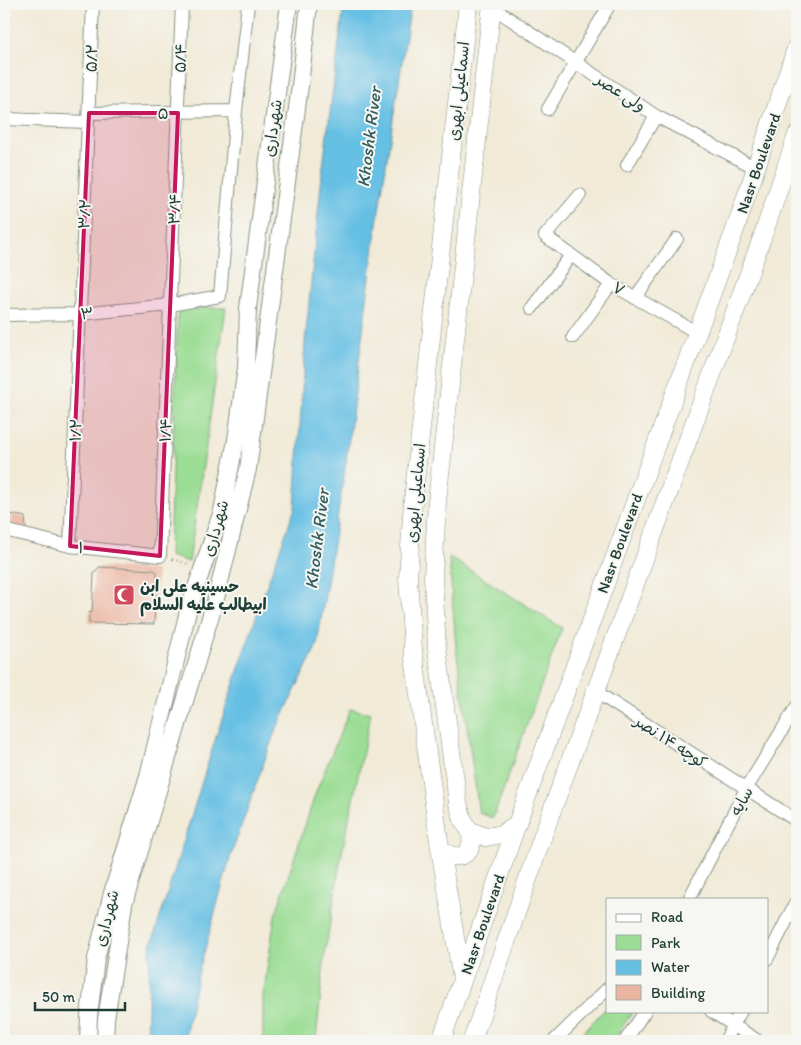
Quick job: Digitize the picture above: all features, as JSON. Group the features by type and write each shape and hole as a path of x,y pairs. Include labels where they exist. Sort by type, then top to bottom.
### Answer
{"main road":[{"name":"اسماعیلی ابهری","path":"462,982 440,848 413,650 408,578 413,500 468,4"},
{"name":"اسماعیلی ابهری","path":"470,831 463,820 458,803 437,648 433,578 437,502 492,5"},
{"name":"Nasr Boulevard","path":"442,1041 517,824 736,227 797,46"},
{"name":"Nasr Boulevard","path":"472,1041 543,835 762,238 797,134"},
{"path":"632,509 659,519"},
{"path":"470,831 486,837 502,834 517,824"},
{"path":"440,848 446,855 455,857 464,855 470,848 473,839 470,831"}],"street":[{"name":"۵/۲","path":"89,117 94,4"},
{"name":"۵/۴","path":"178,113 182,4"},
{"path":"236,111 248,4"},
{"name":"شهرداری","path":"88,1041 96,959 112,893 148,776 188,612 222,511 236,440 246,367 250,298 289,4"},
{"name":"شهرداری","path":"105,1041 106,1019 124,904 216,598 248,469 300,86 309,4"},
{"name":"ولی عصر","path":"492,5 656,116 756,168"},
{"path":"548,109 606,9"},
{"name":"۵","path":"4,119 236,111"},
{"name":"۳","path":"4,315 80,314 170,305 220,296 236,111"},
{"name":"۳/۴","path":"170,305 178,113"},
{"path":"627,164 656,116"},
{"name":"۳/۲","path":"80,314 89,117"},
{"name":"۷","path":"580,195 545,236 611,284 696,332"},
{"path":"636,298 677,239"},
{"path":"532,308 571,255"},
{"path":"573,337 611,284"},
{"name":"۱/۴","path":"160,556 170,305"},
{"name":"۱/۲","path":"70,546 80,314"},
{"name":"۱","path":"4,530 70,546 160,556"},
{"name":"کوچه ۱۴ نصر","path":"596,692 797,820"},
{"name":"سایه","path":"690,898 746,789 797,706"},
{"path":"768,957 797,900"},
{"path":"554,1041 606,990"},
{"path":"625,1041 644,1012"},
{"path":"712,1012 758,1041"},
{"path":"725,1041 741,1012"}],"path":[{"path":"160,556 191,565 202,572"}],"highlighted area":[{"path":"89,113 178,113 160,556 70,546"}],"green space":[{"path":"178,307 226,308 189,562 169,556"},
{"path":"449,557 562,628 493,818 479,813 456,647"},
{"path":"350,709 371,713 341,857 324,959 316,1041 263,1041 263,996 275,916 316,792"},
{"path":"606,1008 606,1012 632,1012 613,1041 575,1041"}],"water":[{"name":"Khoshk River","path":"344,4 411,4 376,230 345,469 317,645 274,734 230,858 197,978 184,1041 147,1041 150,949 216,737 264,593 295,508 305,342 322,174"}],"building":[{"path":"11,514 25,517 26,529 11,526"},
{"name":"حسینیه علی ابن ابیطالب علیه السلام","path":"99,567 154,570 157,572 154,624 89,623 89,612 92,613 94,573"}],"place":[{"name":"حسینیه علی ابن ابیطالب علیه السلام","path":"124,595"}]}
